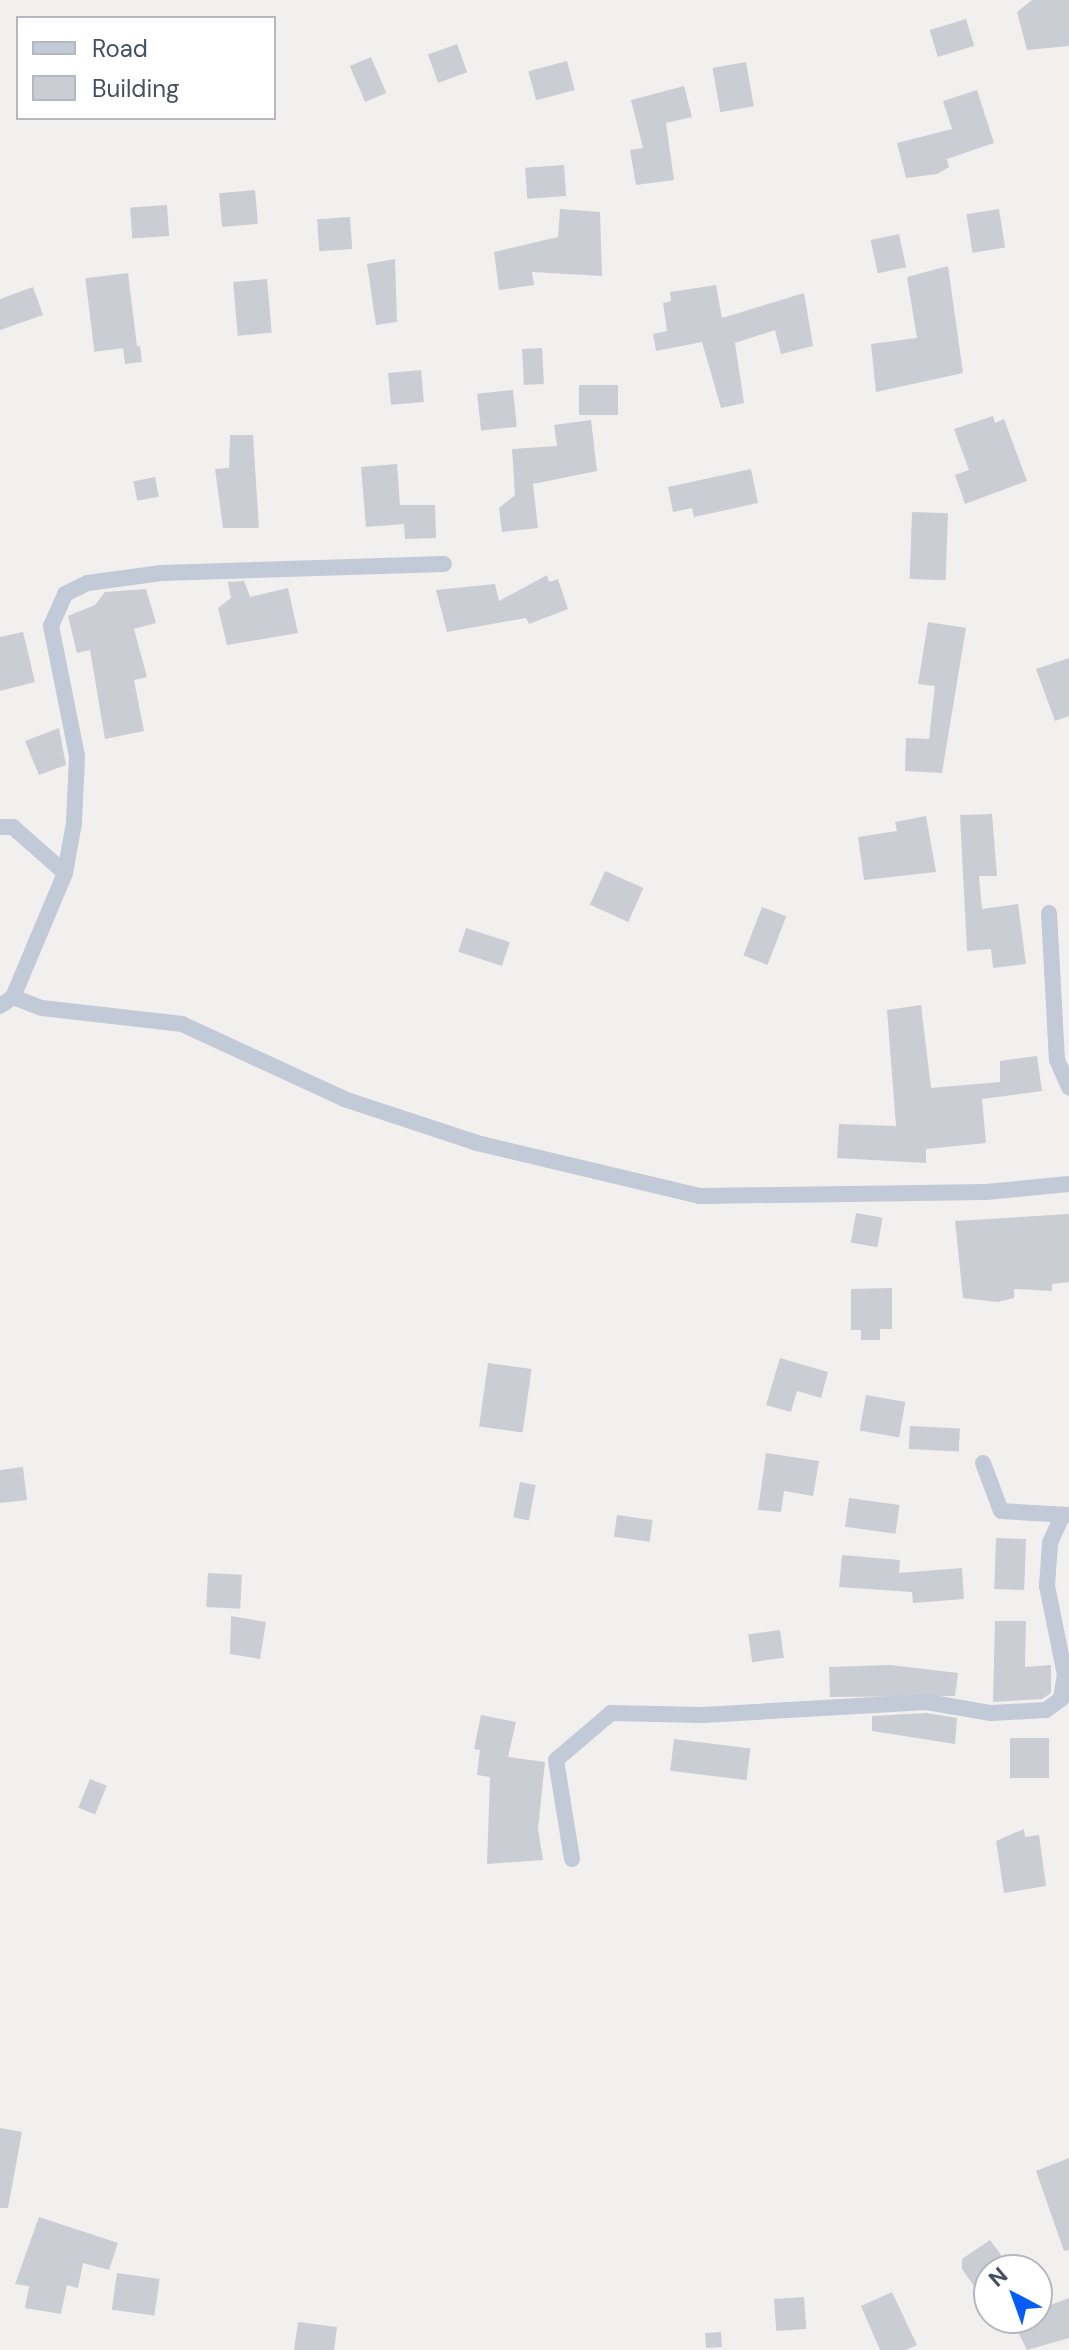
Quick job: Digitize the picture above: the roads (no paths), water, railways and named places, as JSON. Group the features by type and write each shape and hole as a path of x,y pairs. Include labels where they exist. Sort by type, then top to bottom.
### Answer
{"street":[{"path":"444,564 161,573 88,583 65,594 51,626 78,793 65,873 7,1002 182,1024 344,1099 477,1143 700,1196 986,1192 1069,1184"},
{"path":"0,827 13,827 65,873"},
{"path":"1049,913 1057,1060 1069,1087"},
{"path":"572,1859 556,1760 611,1713 688,1716 927,1702 991,1713 1046,1710 1061,1699 1065,1675 1047,1586 1050,1543 1065,1515 1001,1511 983,1463"}]}
